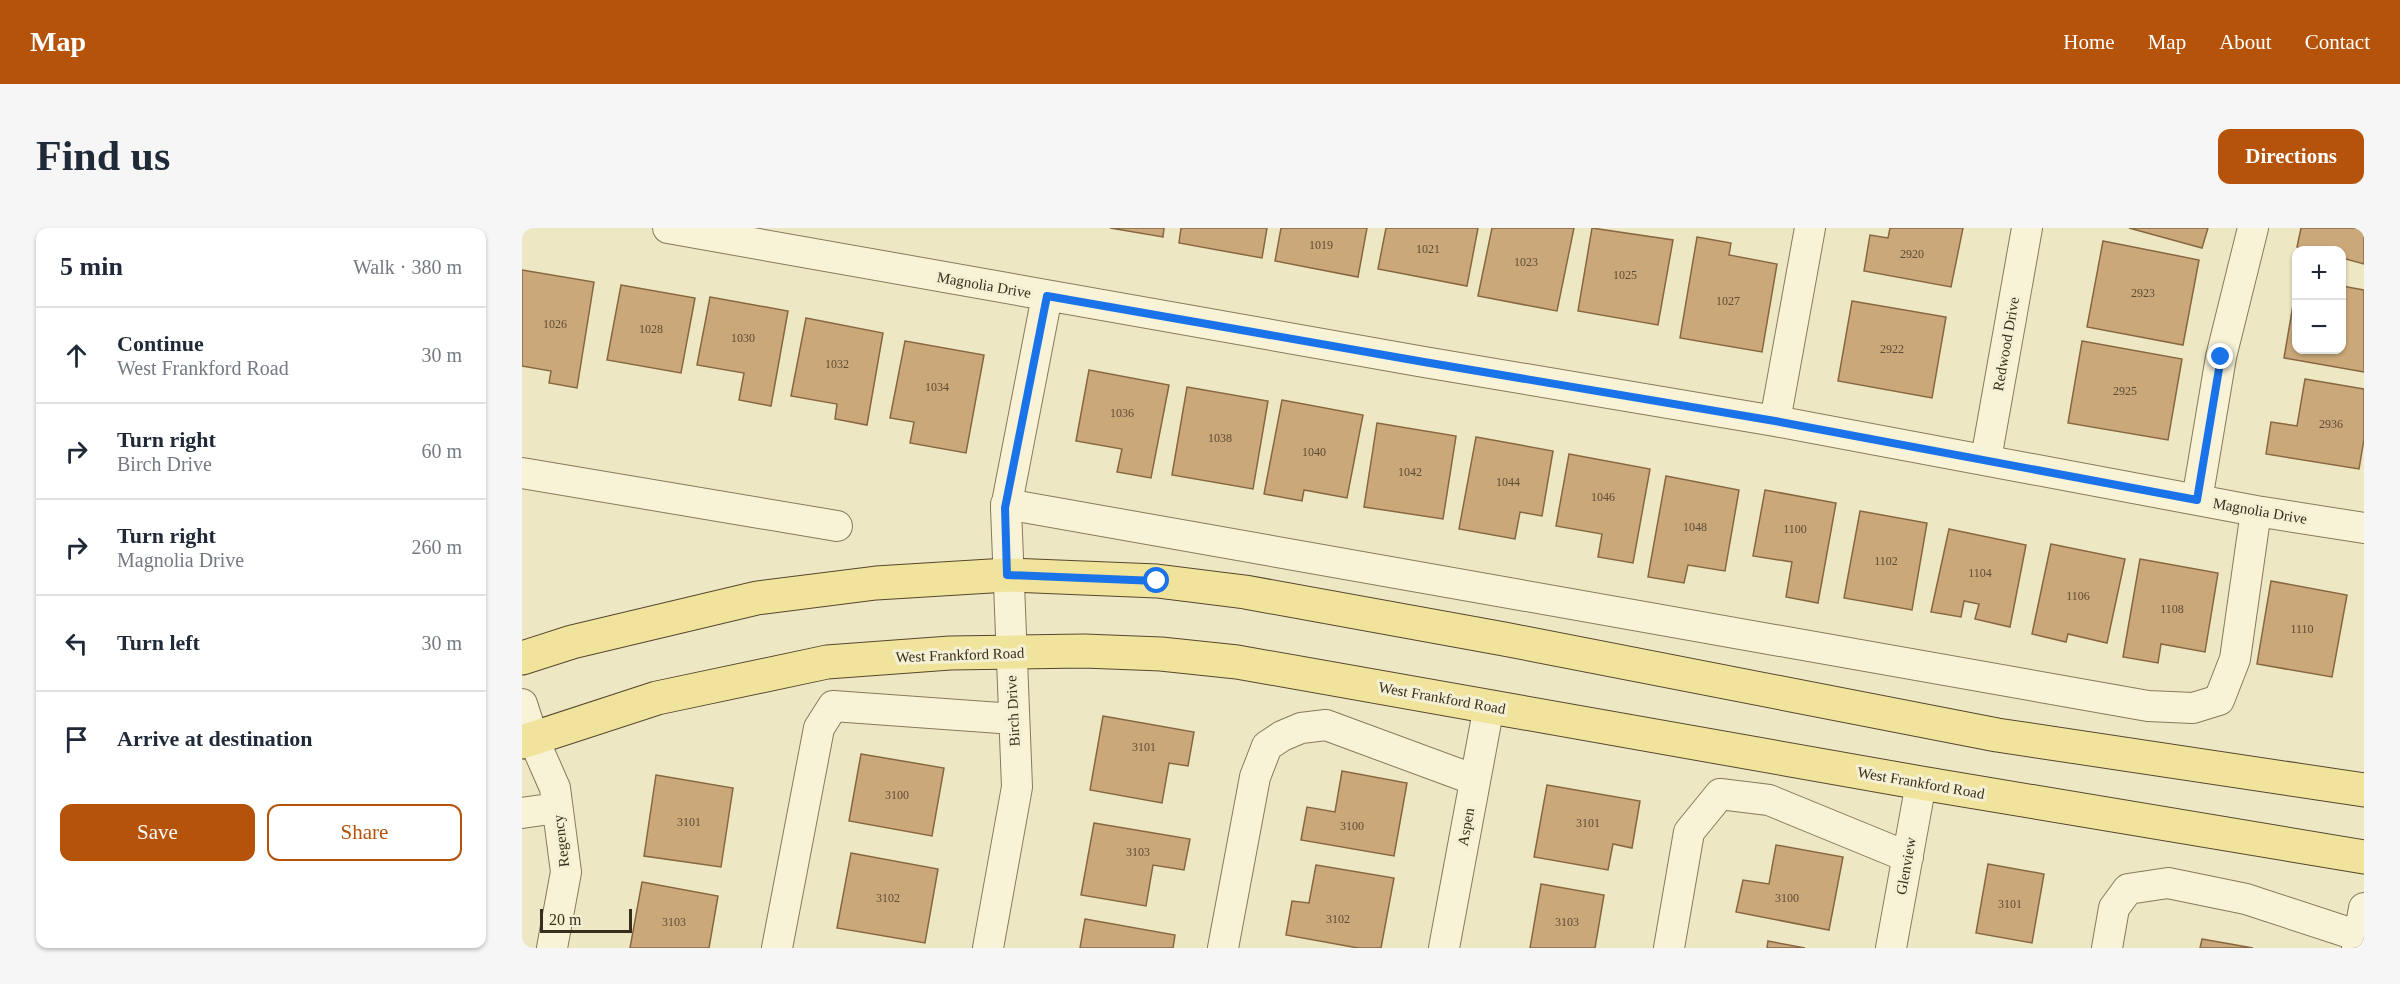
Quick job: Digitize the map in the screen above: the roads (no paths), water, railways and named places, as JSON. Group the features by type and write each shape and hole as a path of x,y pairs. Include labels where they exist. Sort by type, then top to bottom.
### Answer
{"main road":[{"path":"522,658 572,642 757,598 876,583 1007,575 1157,581 1245,592 1492,637 1997,735 2364,790"},
{"name":"West Frankford Road","path":"528,740 657,698 827,662 950,653 1084,651 1161,654 1238,662 1922,783 2364,857"}],"street":[{"name":"Magnolia Drive","path":"668,228 1424,362 1775,421 2256,511 2364,528"},
{"path":"1775,421 1810,228"},
{"name":"Redwood Drive","path":"1986,459 2027,228"},
{"path":"2197,500 2221,357 2253,228"},
{"name":"Birch Drive","path":"988,948 1017,788 1006,504 1047,296"},
{"path":"522,473 837,526"},
{"path":"1006,504 2148,706 2193,708 2219,700 2235,659 2256,511"},
{"name":"Regency","path":"522,704 528,740 555,788 566,872 552,948"},
{"path":"777,948 819,728 833,706 1014,719"},
{"name":"Aspen","path":"1444,948 1489,706"},
{"path":"1223,948 1255,777 1268,746 1282,736 1301,728 1326,725 1475,780"},
{"name":"Glenview","path":"1891,948 1922,783"},
{"path":"1669,948 1689,832 1720,794 1769,800 1908,858"},
{"path":"522,813 557,808"},
{"path":"2107,948 2114,908 2128,889 2168,883 2246,899 2360,930"}]}
